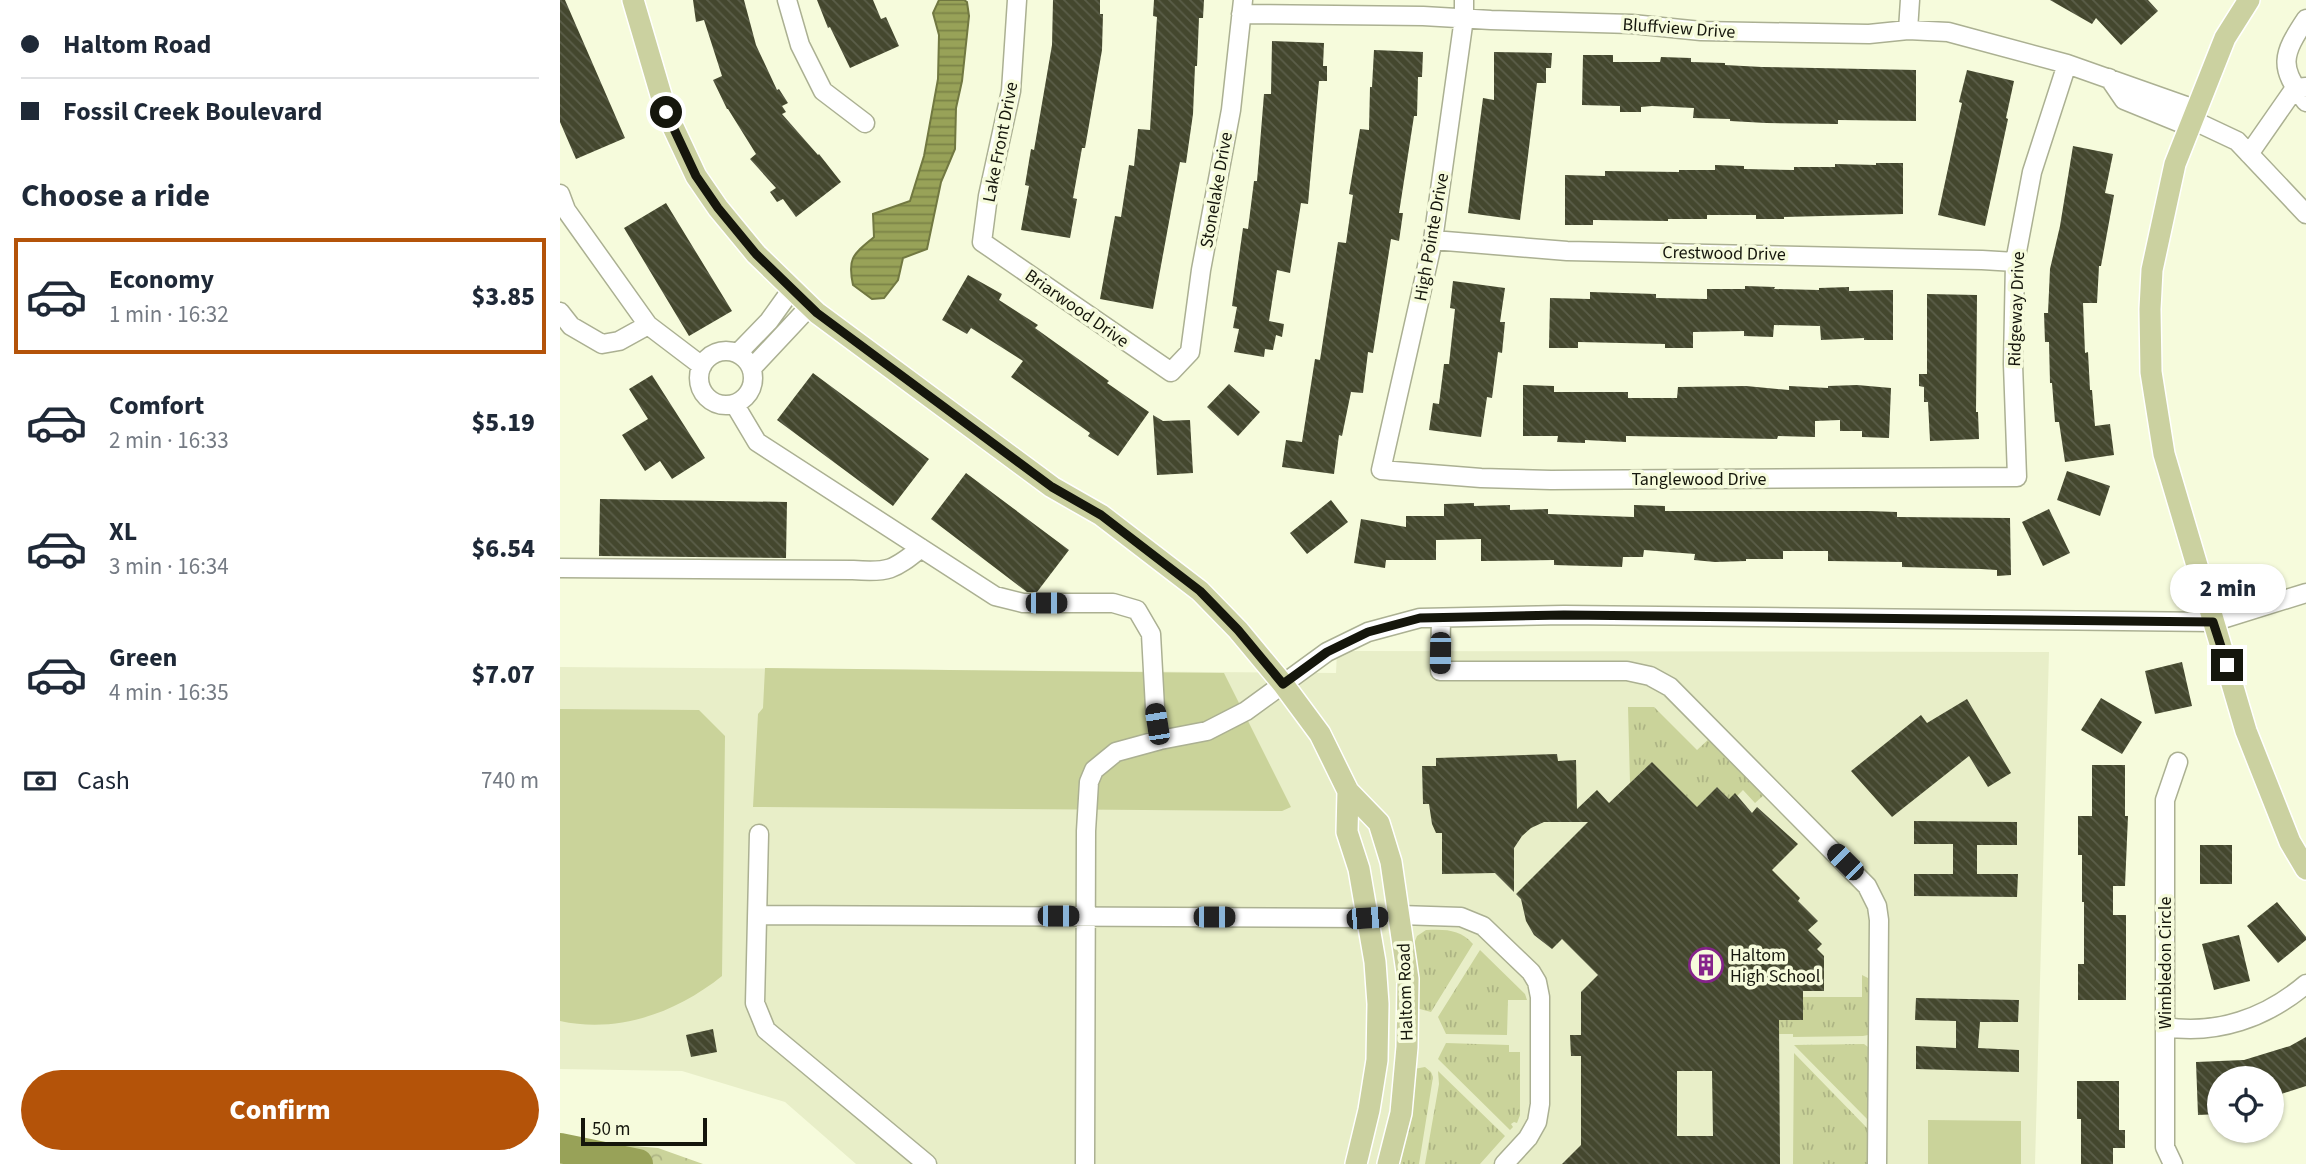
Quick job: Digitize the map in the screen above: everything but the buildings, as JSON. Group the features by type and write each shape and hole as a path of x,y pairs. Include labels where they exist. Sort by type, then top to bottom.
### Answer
{"main road":[{"name":"Haltom Road","path":"633,0 666,112 696,176 756,254 810,306 1052,487 1101,515 1200,591 1238,630 1283,684 1320,734 1348,791 1379,823 1391,862 1408,979 1407,1047 1401,1113 1388,1164"},
{"path":"2249,0 2225,38 2189,118 2175,164 2152,270 2151,372 2164,454 2246,731 2290,842 2306,869"},
{"name":"Haltom Road","path":"1348,791 1347,832 1359,869 1375,962 1378,1004 1377,1060 1356,1164"},
{"path":"1367,918 1400,915"}],"street":[{"path":"787,0 800,45 823,92 865,123"},
{"name":"Lake Front Drive","path":"982,242 988,196 1012,91 1017,0"},
{"path":"1908,30 1910,0"},
{"name":"Bluffview Drive","path":"1242,7 1464,9 1714,32 1948,32 2109,78 2186,106 2189,118"},
{"name":"Stonelake Drive","path":"1171,372 1190,352 1201,270 1231,110 1242,7"},
{"name":"High Pointe Drive","path":"1381,470 1433,240 1464,9"},
{"path":"2249,154 2302,92 2286,65 2290,43 2306,19"},
{"name":"Ridgeway Drive","path":"2017,477 2015,262 2032,172 2067,64"},
{"path":"2189,118 2237,141 2306,214"},
{"path":"560,194 566,210 648,325 702,366"},
{"name":"Crestwood Drive","path":"1433,240 1567,251 2015,262"},
{"name":"Briarwood Drive","path":"982,242 1171,372"},
{"path":"738,353 769,321 792,289"},
{"path":"752,368 810,306"},
{"path":"560,312 571,326 602,344 619,341 648,325"},
{"path":"729,351 738,353 752,368 754,379 750,393 735,405 712,402 700,387 702,366 714,354 729,351"},
{"path":"735,405 757,442 995,596 1023,603 1113,603 1137,610 1151,634 1155,708 1160,740"},
{"name":"Tanglewood Drive","path":"1381,470 1481,478 1551,480 2017,477"},
{"path":"560,568 881,572 901,565 920,548"},
{"path":"1085,1164 1086,831 1089,782 1094,770 1116,752 1207,731 1246,711 1327,652 1368,632 1420,618 1564,615 2213,622 2306,593"},
{"path":"1441,618 1440,671 1627,671 1650,676 1670,687 1867,886 1877,906 1879,920 1877,1164"},
{"name":"Wimbledon Circle","path":"2173,1164 2165,1147 2165,800 2178,762"},
{"path":"759,834 755,1003 766,1030 927,1164"},
{"path":"757,915 1367,918"},
{"path":"1400,915 1461,916 1483,926 1531,972 1537,982 1540,997 1540,1104 1537,1122 1528,1138 1504,1164"},
{"path":"2165,1027 2222,1028 2265,1012 2306,984"}],"shaded area":[{"path":"939,0 964,0 967,2 969,16 962,81 956,108 955,149 941,182 927,249 903,258 898,280 884,298 872,299 853,285 852,262 857,252 874,237 873,214 910,201 924,156 938,79 939,35 933,13"},
{"path":"1337,651 2049,652 2035,1164 856,1164 785,1102 682,1071 560,1069 560,667 1336,673"}],"green space":[{"path":"765,668 1224,673 1291,807 1282,811 753,807 758,714 763,708"},
{"path":"1628,707 1654,707 1697,750 1710,738 1765,794 1755,803 1743,790 1729,799 1717,787 1697,807 1652,762 1630,783"},
{"path":"560,709 699,710 725,736 722,976 686,1000 646,1017 604,1025 560,1021"},
{"path":"1426,930 1452,931 1463,935 1473,944 1431,1012 1416,1008 1413,946 1417,936"},
{"path":"1480,950 1525,994 1527,1000 1508,1000 1507,1035 1446,1034 1438,1017"},
{"path":"1862,975 1868,978 1868,1035 1793,1037 1793,1034 1779,1034 1779,1020 1803,1020 1803,997 1862,997"},
{"path":"1446,1043 1509,1045 1509,1052 1520,1052 1520,1115 1517,1123 1511,1124 1513,1127 1510,1130 1438,1059"},
{"path":"1864,1044 1868,1047 1868,1120 1794,1045"},
{"path":"1794,1053 1867,1128 1867,1164 1793,1164"},
{"path":"1425,1067 1433,1077 1419,1164 1397,1164 1414,1069"},
{"path":"1438,1071 1505,1136 1480,1164 1425,1164 1439,1084"},
{"path":"1928,1120 2021,1121 2021,1164 1928,1164"},
{"path":"560,1140 658,1148 703,1164 560,1164"}],"waterway":[{"path":"560,1148 638,1164"}],"place":[{"name":"Haltom High School","path":"1706,965"}],"route":[{"path":"666,112 696,176 718,208 756,254 817,313 1052,487 1101,515 1200,591 1238,630 1283,684 1327,652 1368,632 1420,618 1564,615 2213,622 2227,665"}]}
